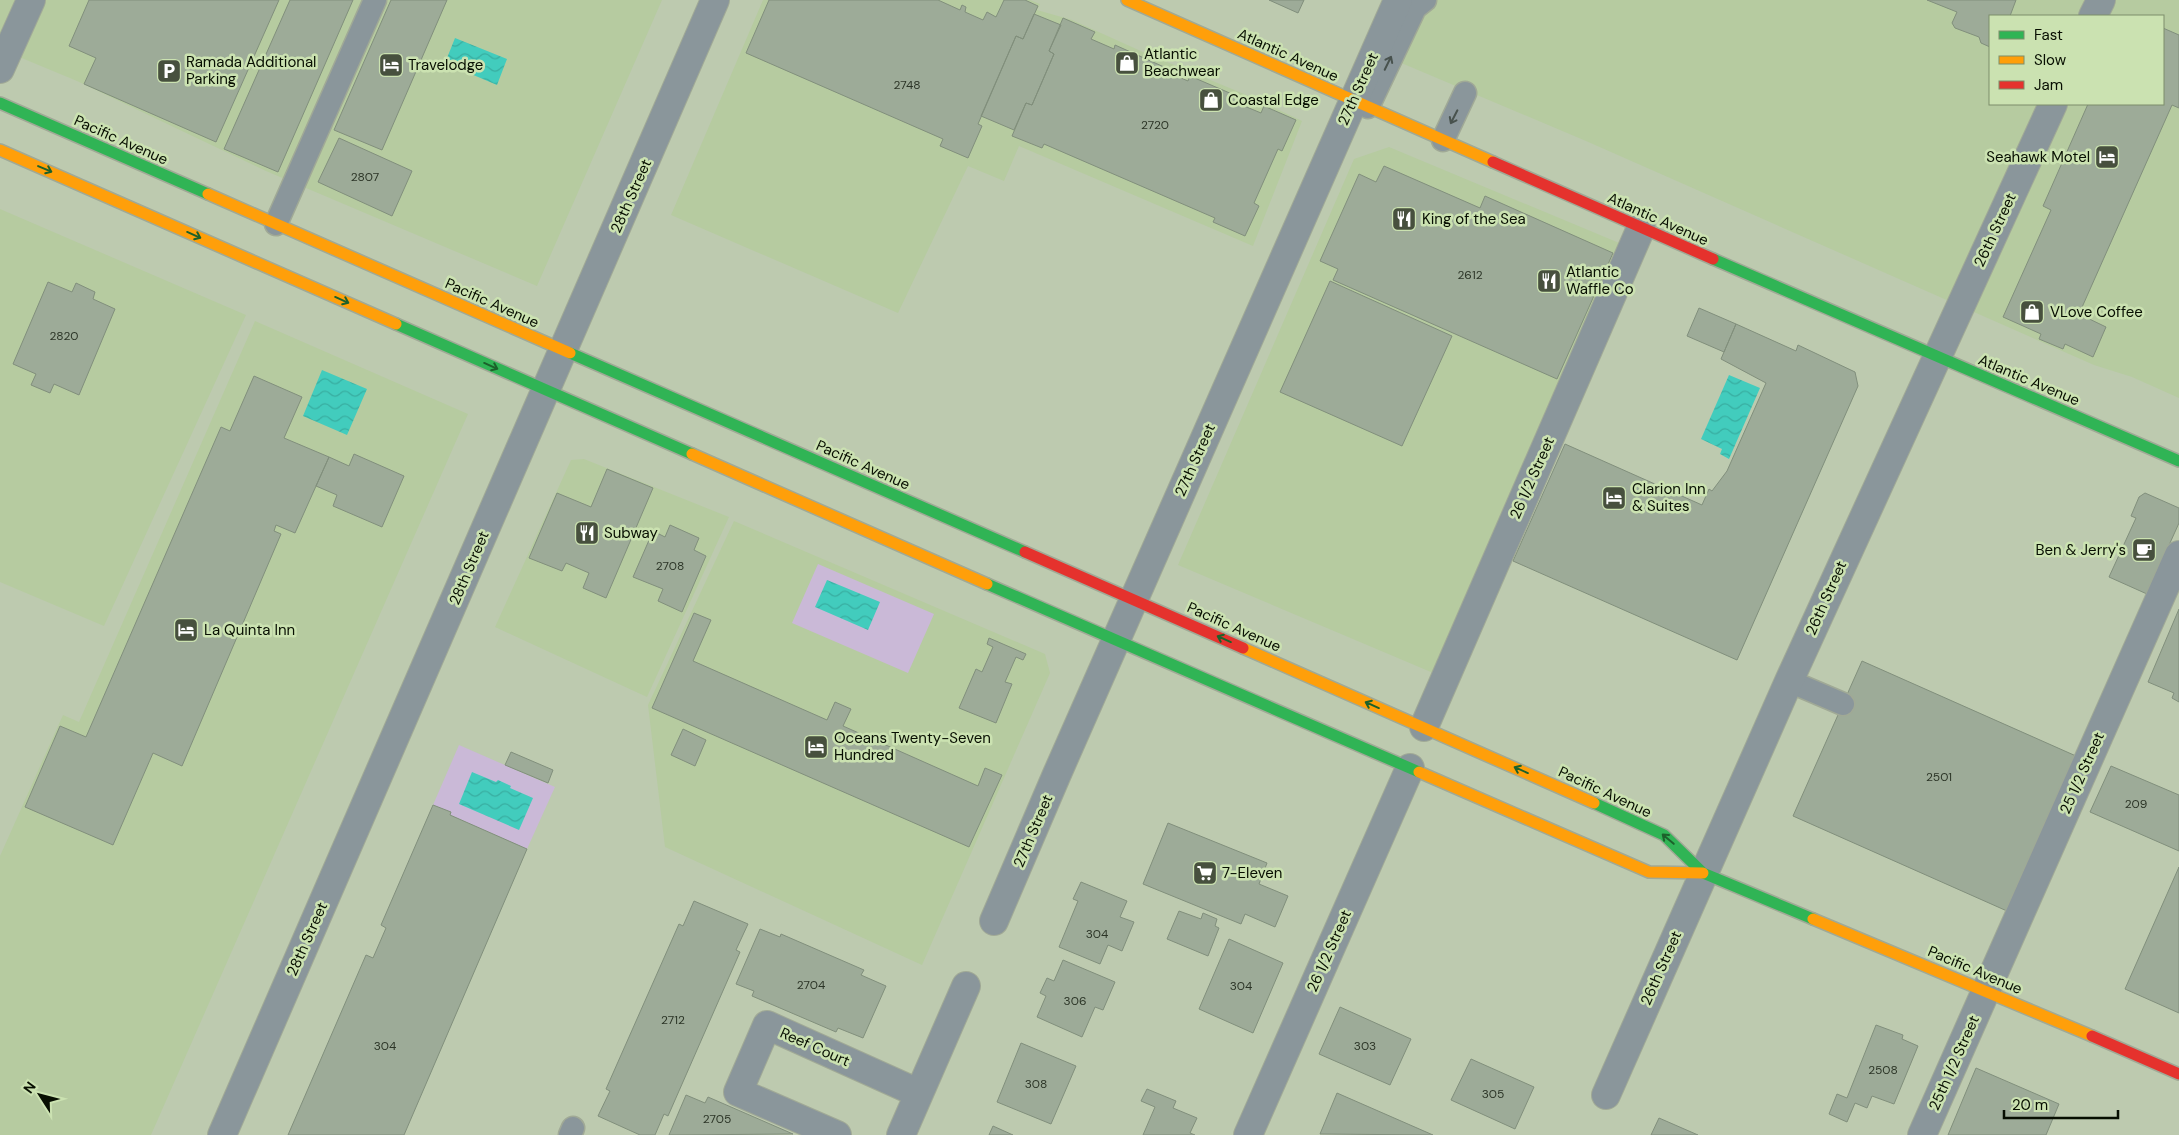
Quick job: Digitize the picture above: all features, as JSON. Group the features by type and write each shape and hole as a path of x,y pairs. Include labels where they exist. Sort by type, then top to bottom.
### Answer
{"main road":[{"name":"Atlantic Avenue","path":"1127,0 1641,228 2179,461"},
{"name":"Pacific Avenue","path":"0,103 1135,600 1664,835 1703,873"},
{"name":"Pacific Avenue","path":"0,150 1117,641 1649,872 1703,873 2179,1074"}],"street":[{"path":"0,69 31,0"},
{"name":"28th Street","path":"222,1135 715,0"},
{"name":"27th Street","path":"994,921 1060,767 1135,600 1361,104 1398,0"},
{"path":"2094,15 2101,0"},
{"name":"26th Street","path":"1606,1095 1789,681 1936,356 2053,105"},
{"name":"26 1/2 Street","path":"1424,728 1641,228"},
{"name":"25 1/2 Street","path":"1986,991 2063,801 2179,555"},
{"name":"26 1/2 Street","path":"1248,1135 1410,768"},
{"path":"901,1135 966,986"},
{"name":"25th 1/2 Street","path":"1922,1135 1986,991"},
{"name":"Reef Court","path":"837,1135 738,1092 767,1025 918,1093"}],"lane":[{"path":"276,224 375,0"},
{"path":"1361,104 1415,8 1425,0"},
{"path":"1443,140 1465,93"},
{"path":"1789,681 1843,704"}],"shaded area":[{"path":"0,0 662,0 537,286 266,171 77,81 0,49"},
{"path":"763,0 1030,0 1040,4 1037,10 1072,20 1256,99 1302,121 1253,246 1019,146 1004,181 968,166 898,313 671,215"},
{"path":"1426,0 2179,0 2179,398 2132,377 2094,365 1586,141 1399,62"},
{"path":"1389,147 1624,245 1438,675 1178,565 1354,159"},
{"path":"0,209 246,315 104,626 0,582"},
{"path":"255,321 468,414 151,1135 0,1135 0,856 63,715 79,722"},
{"path":"584,459 729,517 647,697 495,627 571,460"},
{"path":"734,521 1045,654 1050,673 922,965 665,847 648,705"},
{"path":"818,564 934,614 908,673 792,623"},
{"path":"459,745 555,787 527,849 450,815 451,812 433,805"}],"water":[{"path":"455,38 507,59 497,85 445,63"},
{"path":"322,370 367,389 347,435 303,416"},
{"path":"1729,375 1760,388 1729,459 1720,454 1722,449 1701,439"},
{"path":"827,580 880,602 868,630 815,607"},
{"path":"472,772 496,782 498,780 511,786 510,788 533,798 519,830 459,804"}],"building":[{"name":"Ramada Additional Parking","path":"89,0 279,0 216,142 84,84 96,58 69,46"},
{"path":"290,0 353,0 278,172 224,149"},
{"name":"Travelodge","path":"391,0 447,0 382,150 334,130"},
{"path":"769,0 938,0 960,10 962,5 966,7 965,12 983,20 987,12 996,17 1004,0 1025,0 1038,6 1023,39 1016,36 978,124 982,126 968,158 940,146 943,139 746,53"},
{"path":"1269,0 1304,0 1298,13"},
{"path":"1927,0 2016,0 2010,15 1989,15 1989,47 1981,43 1979,37 1955,28 1952,23 1957,12"},
{"path":"1034,14 1061,25 1049,51 1054,54 1032,105 1026,103 1014,130 981,116 1016,36 1023,39"},
{"path":"1063,18 1095,32 1091,39 1114,49 1115,45 1164,67 1162,70 1188,81 1190,76 1239,97 1237,103 1261,113 1264,106 1296,120 1282,151 1278,149 1254,203 1259,206 1245,236 1213,222 1215,218 1044,144 1042,148 1012,136 1026,103 1032,105 1054,54 1049,51"},
{"name":"Seahawk Motel","path":"2164,28 2179,35 2179,108 2172,105 2079,314 2106,327 2093,357 2065,344 2063,349 2039,339 2041,334 2003,317 2051,210 2043,206 2088,105 2164,105"},
{"path":"339,138 412,171 392,216 318,182"},
{"path":"1384,166 1480,208 1485,196 1613,253 1557,379 1333,280 1338,269 1320,261 1359,174 1376,182"},
{"path":"1330,281 1452,336 1402,446 1280,392"},
{"path":"48,282 72,292 76,283 95,292 93,299 115,309 79,395 54,384 50,393 31,385 36,374 13,364"},
{"path":"1699,308 1736,324 1724,352 1687,336"},
{"name":"Clarion Inn & Suites","path":"1736,324 1796,351 1798,345 1855,372 1858,386 1737,660 1513,561 1565,444 1702,505 1709,489 1712,491 1727,471 1766,383 1721,359"},
{"name":"La Quinta Inn","path":"254,376 302,397 284,438 329,457 295,533 276,525 274,531 281,534 182,766 153,753 113,845 25,807 60,726 86,737 221,427 230,431"},
{"path":"354,454 404,476 382,527 333,506 337,495 316,486 329,457 349,466"},
{"name":"Subway","path":"607,469 653,488 606,598 583,588 589,573 566,563 562,571 529,558 557,493 591,507"},
{"name":"Ben & Jerry's","path":"2145,493 2179,508 2179,523 2147,594 2109,577 2136,518 2131,516 2139,497"},
{"path":"670,525 699,538 694,550 706,556 682,612 658,601 663,589 633,577 653,531 665,537"},
{"path":"2179,609 2179,702 2172,698 2174,693 2148,682"},
{"name":"Oceans Twenty-Seven Hundred","path":"694,613 711,620 693,661 827,720 835,702 851,709 843,726 978,786 985,768 1002,775 969,847 652,708"},
{"path":"989,638 1026,654 1023,660 1016,657 1005,682 1012,684 996,723 959,708 976,669 982,672 993,647 987,644"},
{"path":"1862,661 2076,756 2007,911 1793,816"},
{"path":"683,729 706,740 695,766 671,755"},
{"path":"511,752 553,770 548,783 505,765"},
{"path":"2111,766 2179,795 2179,851 2090,812"},
{"path":"433,805 451,812 450,815 527,849 404,1135 288,1135 366,955 373,958 386,928 381,925"},
{"name":"7-Eleven","path":"1168,823 1267,863 1259,884 1288,896 1275,927 1245,914 1241,924 1143,884"},
{"path":"2179,867 2179,1013 2125,989"},
{"path":"1081,882 1127,901 1120,917 1134,922 1122,951 1108,945 1100,964 1059,947 1078,901 1073,899"},
{"path":"694,901 748,924 736,950 740,952 668,1116 664,1114 655,1135 640,1135 598,1116 610,1091 606,1089 679,924 683,926"},
{"path":"1179,911 1201,919 1203,913 1217,919 1215,926 1219,928 1208,956 1167,939"},
{"path":"760,929 780,937 781,934 864,970 861,975 886,986 863,1038 838,1028 836,1032 752,996 754,991 736,984"},
{"path":"1229,939 1283,963 1253,1033 1199,1009"},
{"path":"1063,960 1115,982 1103,1010 1095,1007 1082,1037 1037,1017 1046,996 1040,993 1047,978 1054,981"},
{"path":"1340,1007 1411,1039 1390,1085 1319,1054"},
{"path":"1876,1025 1903,1035 1902,1039 1918,1046 1894,1104 1872,1096 1867,1108 1855,1103 1847,1122 1829,1114 1837,1094 1847,1098"},
{"path":"1021,1043 1076,1066 1051,1124 997,1102"},
{"path":"1471,1059 1534,1087 1515,1129 1451,1100"},
{"path":"1976,1068 2059,1104 2046,1135 1948,1135"},
{"path":"1147,1089 1176,1101 1173,1108 1197,1118 1190,1133 1195,1135 1143,1135 1155,1107 1141,1101"},
{"path":"1337,1093 1433,1135 1320,1134"},
{"path":"686,1095 705,1103 708,1097 793,1134 669,1135"},
{"path":"1659,1118 1698,1135 1651,1135"},
{"path":"993,1126 1013,1135 989,1135"}],"traffic: fast":[{"path":"0,103 208,194"},
{"path":"1713,259 2179,461"},
{"path":"396,324 692,454"},
{"path":"570,353 1025,552"},
{"path":"987,584 1419,772"},
{"path":"1594,803 1664,835 1703,873 1813,919"}],"traffic: slow":[{"path":"1127,0 1493,162"},
{"path":"0,150 396,324"},
{"path":"208,194 570,353"},
{"path":"692,454 987,584"},
{"path":"1243,648 1594,803"},
{"path":"1419,772 1649,872 1703,873"},
{"path":"1813,919 2092,1036"}],"traffic: jam":[{"path":"1493,162 1713,259"},
{"path":"1025,552 1243,648"},
{"path":"2092,1036 2179,1074"}],"place":[{"name":"Atlantic Beachwear","path":"1127,63"},
{"name":"Travelodge","path":"391,65"},
{"name":"Ramada Additional Parking","path":"169,71"},
{"name":"Coastal Edge","path":"1211,100"},
{"name":"Seahawk Motel","path":"2107,157"},
{"name":"King of the Sea","path":"1404,219"},
{"name":"Atlantic Waffle Co","path":"1549,281"},
{"name":"VLove Coffee","path":"2032,312"},
{"name":"Clarion Inn & Suites","path":"1614,498"},
{"name":"Subway","path":"587,533"},
{"name":"Ben & Jerry's","path":"2144,550"},
{"name":"La Quinta Inn","path":"186,630"},
{"name":"Oceans Twenty-Seven Hundred","path":"816,747"},
{"name":"7-Eleven","path":"1205,873"}]}
